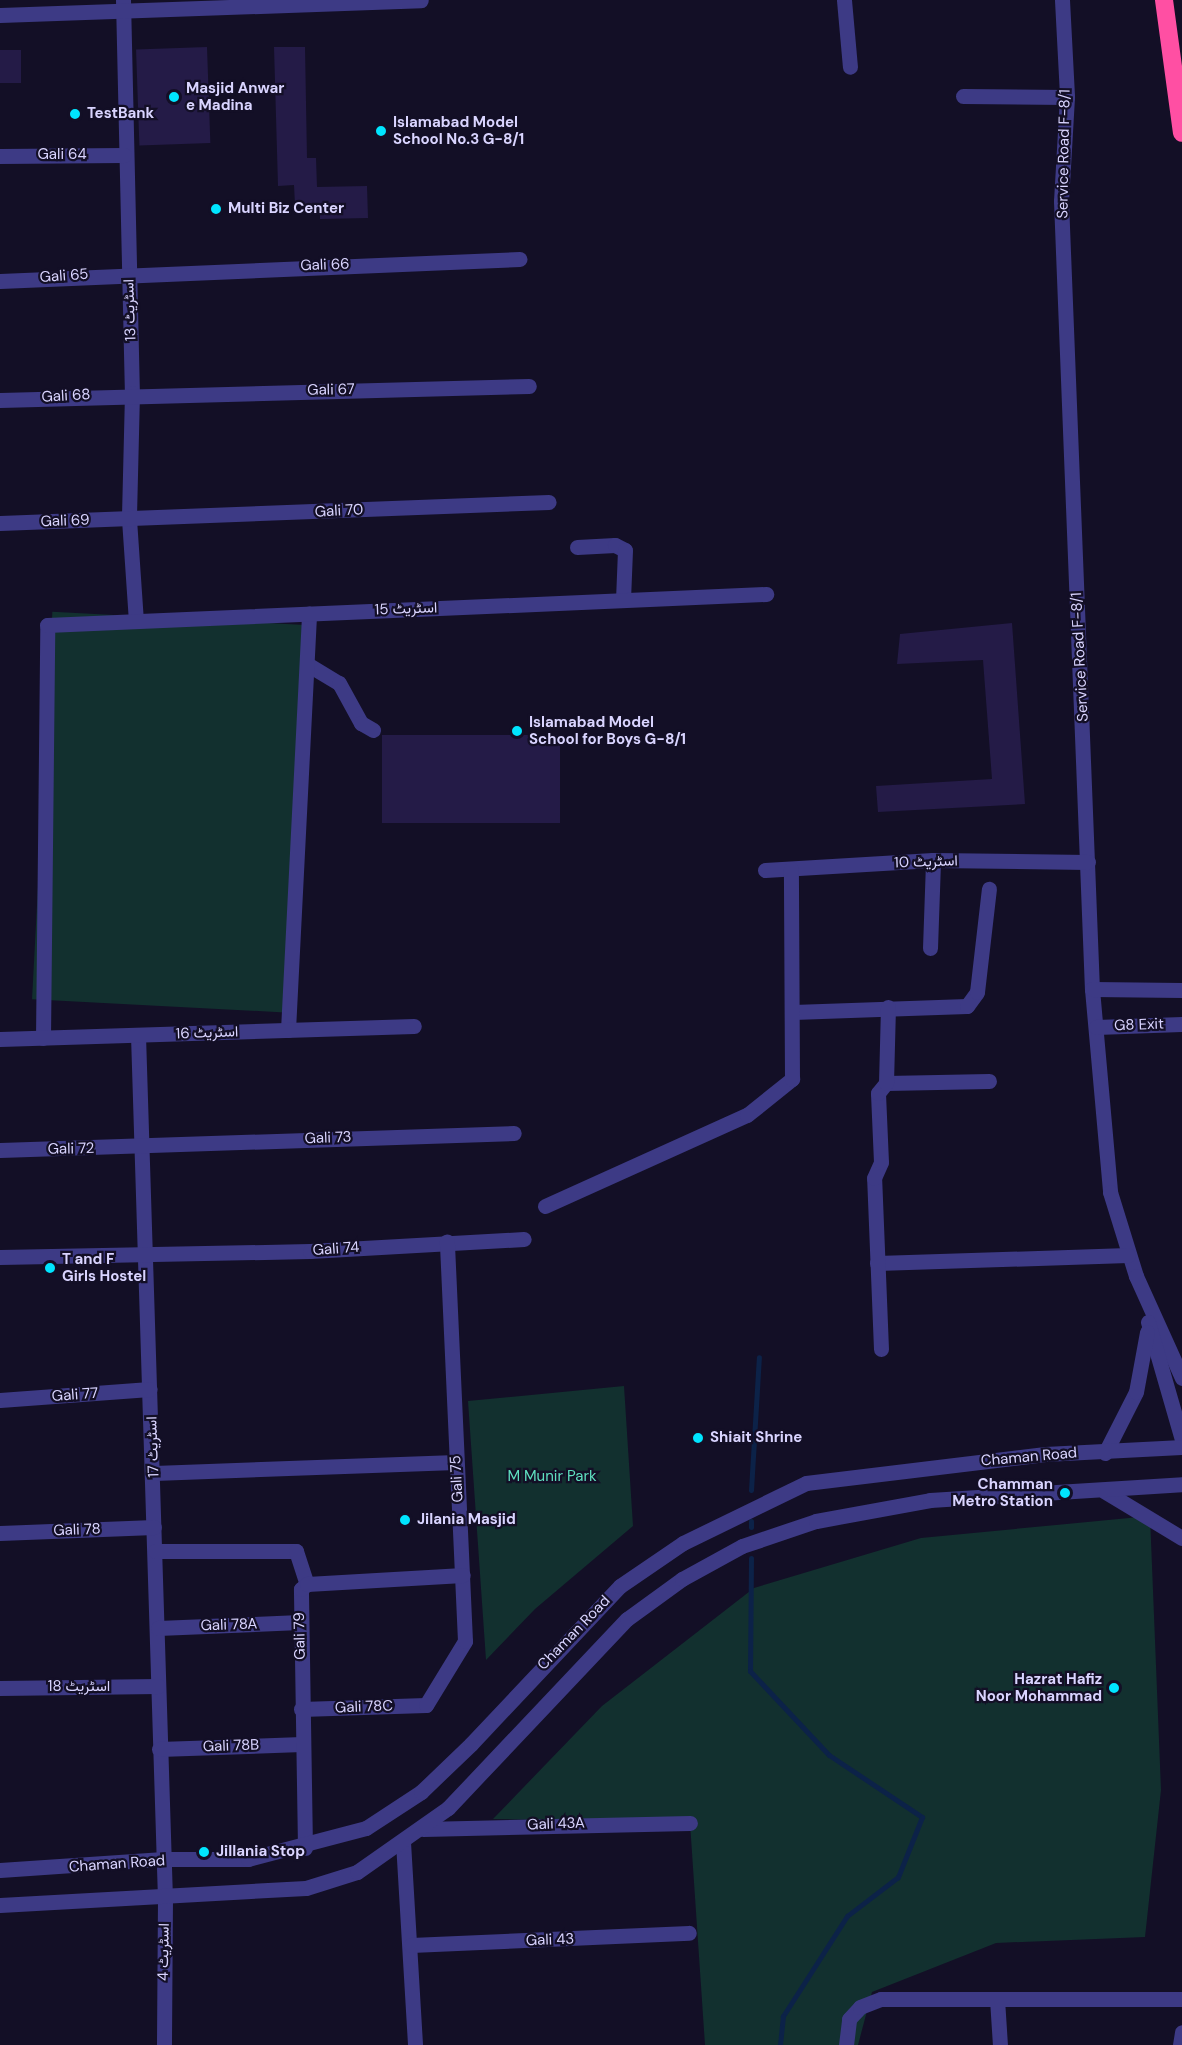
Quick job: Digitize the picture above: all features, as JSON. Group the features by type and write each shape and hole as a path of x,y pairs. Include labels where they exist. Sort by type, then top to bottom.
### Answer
{"highway":[{"path":"1164,0 1182,133"}],"street":[{"path":"0,15 123,4 421,0"},
{"path":"844,0 850,67"},
{"name":"Service Road F-8/1","path":"1062,0 1067,97 1061,201 1092,988 1110,1192 1128,1255 1148,1307 1182,1377"},
{"name":"اسٹریٹ 13","path":"123,4 124,155 132,393 129,519 136,621"},
{"path":"963,96 1067,97"},
{"name":"Gali 64","path":"0,156 124,155"},
{"name":"Gali 66","path":"129,272 520,259"},
{"name":"Gali 65","path":"0,281 129,272"},
{"name":"Gali 67","path":"132,393 529,386"},
{"name":"Gali 68","path":"0,400 132,393"},
{"name":"Gali 70","path":"129,519 549,502"},
{"name":"Gali 69","path":"0,523 129,519"},
{"path":"577,547 615,545 625,550 623,600"},
{"name":"اسٹریٹ 15","path":"43,1038 47,625 766,594"},
{"path":"288,1030 309,614"},
{"path":"306,664 339,683 361,723 373,730"},
{"path":"930,948 933,860"},
{"name":"اسٹریٹ 10","path":"765,870 933,860 1088,862"},
{"path":"544,1206 747,1115 787,1086 794,1072 791,869"},
{"path":"793,1012 967,1006 974,1000 989,889"},
{"path":"1092,988 1182,990"},
{"path":"881,1348 877,1263 878,1093 886,1083 888,1007"},
{"name":"G8 Exit","path":"1096,1027 1182,1024"},
{"name":"اسٹریٹ 16","path":"0,1039 414,1026"},
{"name":"اسٹریٹ 17","path":"138,1035 154,1473 160,1859"},
{"path":"886,1083 989,1081"},
{"name":"Gali 73","path":"143,1148 514,1133"},
{"name":"Gali 72","path":"0,1150 143,1148"},
{"name":"Gali 74","path":"0,1257 147,1254 524,1239"},
{"name":"Gali 75","path":"426,1705 465,1641 447,1241"},
{"path":"877,1263 1128,1255"},
{"name":"Service Road F-8/1","path":"1148,1307 1148,1325 1182,1440"},
{"path":"1105,1453 1136,1392 1148,1325"},
{"name":"Gali 77","path":"0,1400 150,1389"},
{"name":"Chaman Road","path":"0,1870 160,1859 248,1859 305,1848 366,1828 421,1792 620,1586 749,1506 806,1483 858,1475 1182,1447"},
{"path":"154,1473 456,1462"},
{"name":"Chaman Road","path":"0,1905 165,1898 306,1888 357,1872 423,1829 627,1619 682,1579 742,1546 816,1521 930,1500 1104,1491 1182,1484"},
{"path":"1104,1491 1182,1538"},
{"name":"Gali 78","path":"0,1533 154,1527"},
{"path":"155,1551 296,1551 307,1584 463,1575"},
{"name":"Gali 79","path":"305,1848 299,1595 307,1584"},
{"name":"Gali 78A","path":"158,1628 300,1622"},
{"name":"اسٹریٹ 18","path":"0,1688 158,1686"},
{"name":"Gali 78C","path":"301,1709 426,1705"},
{"name":"Gali 78B","path":"159,1749 302,1744"},
{"name":"Gali 43A","path":"423,1829 690,1823"},
{"path":"403,1842 411,1945 415,2045"},
{"name":"اسٹریٹ 4","path":"160,1859 165,1898 164,2045"},
{"name":"Gali 43","path":"411,1945 689,1933"},
{"path":"846,2045 849,2019 860,2007 881,1999 1182,1999"},
{"path":"997,1999 1000,2045"},
{"path":"1180,2045 1182,2032"}],"green space":[{"path":"52,612 305,625 285,1012 32,999"},
{"name":"M Munir Park","path":"624,1386 633,1526 535,1609 486,1660 468,1401"},
{"path":"1150,1516 1161,1790 1145,1937 996,1943 872,1992 858,2045 705,2045 690,1823 493,1819 602,1706 754,1588 921,1538"}],"building":[{"name":"Masjid Anwar e Madina","path":"207,47 210,143 139,145 136,49"},
{"path":"274,47 305,47 307,158 316,158 317,187 367,186 368,218 320,219 320,205 295,205 294,185 278,186"},
{"path":"0,50 21,50 21,83 0,83"},
{"path":"1012,623 1025,804 878,812 876,786 992,779 983,660 897,664 900,634"},
{"name":"Islamabad Model School for Boys G-8/1","path":"382,735 560,735 560,823 382,823"}],"waterway":[{"path":"751,1490 759,1357"},
{"path":"751,1521 751,1527"},
{"path":"751,1558 750,1671 829,1755 922,1817 898,1877 847,1916 783,2016 780,2045"}],"place":[{"name":"Masjid Anwar e Madina","path":"174,97"},
{"name":"TestBank","path":"75,114"},
{"name":"Islamabad Model School No.3 G-8/1","path":"381,131"},
{"name":"Multi Biz Center","path":"216,209"},
{"name":"Islamabad Model School for Boys G-8/1","path":"517,731"},
{"name":"T and F Girls Hostel","path":"50,1268"},
{"name":"Shiait Shrine","path":"698,1438"},
{"name":"Chamman Metro Station","path":"1065,1493"},
{"name":"Jilania Masjid","path":"405,1520"},
{"name":"Hazrat Hafiz Noor Mohammad","path":"1114,1688"},
{"name":"Jillania Stop","path":"204,1852"}]}
